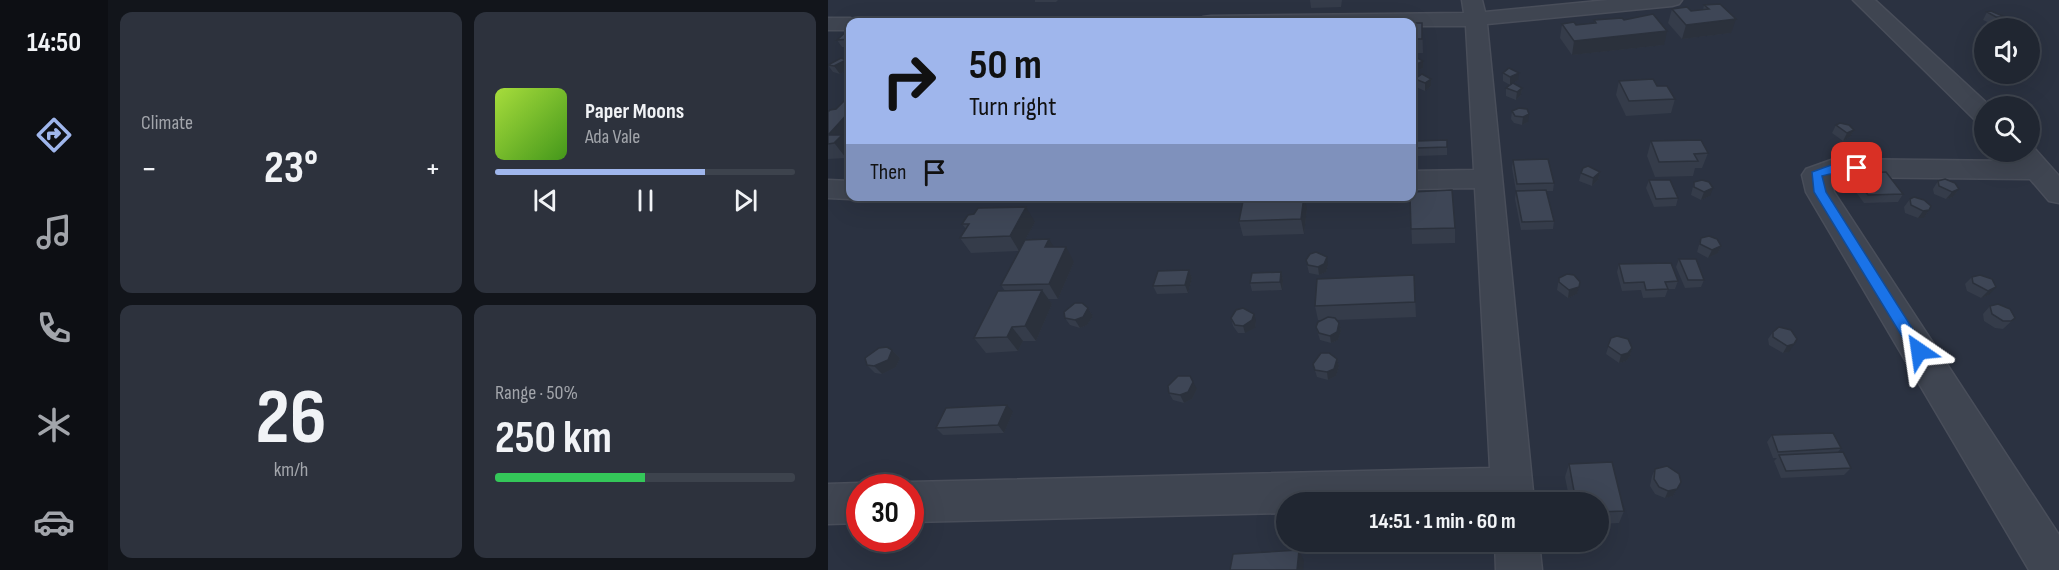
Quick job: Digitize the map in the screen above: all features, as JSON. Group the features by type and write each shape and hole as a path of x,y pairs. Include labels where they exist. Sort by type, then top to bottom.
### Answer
{"street":[{"path":"1299,18 1672,0"},
{"path":"1863,0 1927,58 1974,105"},
{"path":"1474,10 1512,492"},
{"path":"828,24 846,24"},
{"path":"2040,172 1834,168 1816,175 1820,192 2055,570"},
{"path":"1416,180 1488,178"},
{"path":"828,189 846,190"},
{"path":"924,502 1276,498"},
{"path":"828,504 846,503"},
{"path":"1518,552 1520,570"}],"building":[{"path":"1720,4 1736,19 1686,25 1672,9 1687,7 1691,11 1709,9 1704,5"},
{"path":"1991,11 2005,17 1996,17 1987,12"},
{"path":"1653,14 1667,31 1574,41 1562,24 1596,23 1594,20 1622,18 1624,20"},
{"path":"1416,23 1422,23 1422,39 1416,39"},
{"path":"846,32 846,39 837,40"},
{"path":"841,58 846,60 834,66 828,65"},
{"path":"1416,58 1423,61 1416,64"},
{"path":"1509,68 1519,73 1510,77 1503,73"},
{"path":"1422,74 1431,79 1425,83 1416,78"},
{"path":"1653,79 1657,86 1667,86 1675,99 1629,101 1619,81"},
{"path":"1513,83 1522,88 1517,92 1506,88"},
{"path":"846,99 846,115 828,135 828,112 836,109"},
{"path":"1519,108 1527,109 1529,114 1523,117 1515,116 1512,111"},
{"path":"1840,123 1849,125 1854,130 1847,133 1836,125"},
{"path":"828,135 842,135 834,143 828,144"},
{"path":"1447,140 1447,147 1417,148 1417,141"},
{"path":"1701,140 1708,153 1694,154 1698,161 1659,162 1651,141"},
{"path":"1548,159 1554,183 1517,184 1513,160"},
{"path":"1588,166 1600,172 1593,178 1581,173 1583,168"},
{"path":"1886,172 1903,194 1868,195 1852,173"},
{"path":"1945,179 1955,183 1959,189 1952,192 1939,186 1938,181"},
{"path":"1649,180 1670,180 1678,198 1656,199"},
{"path":"1702,180 1709,182 1713,188 1704,192 1694,187 1694,182"},
{"path":"1452,190 1455,228 1411,229 1410,201 1416,201 1416,192"},
{"path":"1546,190 1554,221 1522,222 1516,191"},
{"path":"1914,197 1924,200 1931,206 1929,210 1923,211 1911,205 1910,199"},
{"path":"1243,201 1303,201 1301,219 1239,221"},
{"path":"1026,207 1010,236 960,238 969,224 962,224 968,215 974,214 978,208"},
{"path":"1709,236 1717,239 1721,246 1712,250 1700,244 1701,238"},
{"path":"1049,239 1045,247 1066,247 1049,284 1001,285 1025,240"},
{"path":"1316,252 1327,257 1324,264 1318,267 1308,265 1306,260 1310,254"},
{"path":"1679,259 1696,259 1704,280 1688,280"},
{"path":"1671,263 1678,281 1665,282 1668,289 1646,290 1644,282 1624,283 1619,264"},
{"path":"1189,270 1185,285 1153,286 1158,271"},
{"path":"1281,272 1280,282 1250,283 1252,273"},
{"path":"1567,274 1574,275 1580,282 1579,287 1569,290 1559,282 1559,278"},
{"path":"1414,275 1415,302 1315,306 1317,279"},
{"path":"1980,275 1992,279 1996,287 1988,291 1973,283 1972,277"},
{"path":"1042,290 1025,326 1012,327 1007,337 974,338 998,291"},
{"path":"1075,303 1082,303 1088,308 1083,317 1075,320 1065,318 1064,312"},
{"path":"1998,304 2010,309 2015,318 2011,321 2003,321 1992,314 1990,306"},
{"path":"1243,308 1254,314 1252,320 1243,326 1235,325 1231,318 1236,310"},
{"path":"1328,317 1335,318 1339,323 1337,332 1330,336 1319,333 1316,327 1318,322"},
{"path":"1779,327 1791,330 1797,339 1794,344 1787,346 1773,337 1773,332"},
{"path":"1617,336 1628,339 1632,348 1628,353 1621,355 1608,346 1611,338"},
{"path":"887,347 892,350 888,360 874,366 867,365 865,358 879,348"},
{"path":"1321,353 1329,353 1337,359 1334,369 1327,372 1315,370 1313,364"},
{"path":"1178,376 1190,376 1193,382 1188,392 1180,395 1169,393 1168,386"},
{"path":"1007,405 998,425 936,428 946,408"},
{"path":"1833,433 1841,448 1778,452 1772,435"},
{"path":"1843,452 1851,468 1786,471 1779,455"},
{"path":"1612,462 1624,511 1609,512 1609,492 1574,492 1569,464"},
{"path":"1667,466 1679,474 1681,482 1677,489 1668,491 1659,487 1654,479 1655,469"},
{"path":"1299,552 1297,570 1230,570 1233,554"}],"route":[{"path":"1857,168 1834,168 1816,175 1820,192 1919,351"}]}
